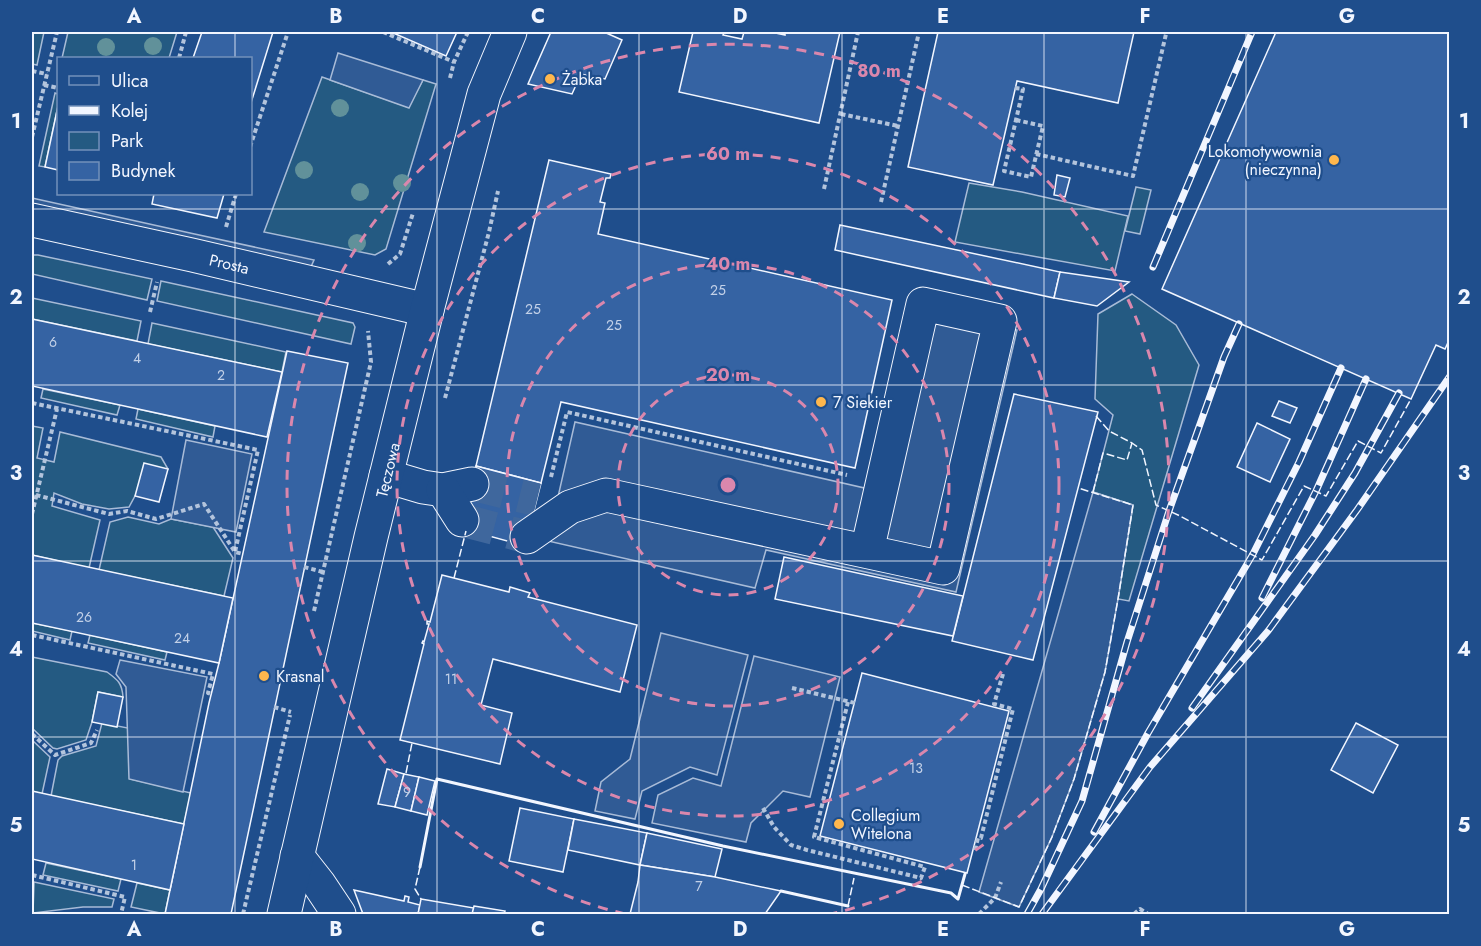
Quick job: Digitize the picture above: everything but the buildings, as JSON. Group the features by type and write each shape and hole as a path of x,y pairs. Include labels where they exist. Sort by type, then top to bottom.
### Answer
{"street":[{"name":"Tęczowa","path":"284,915 427,310 482,101 510,32"},
{"name":"Prosta","path":"32,220 427,310"},
{"path":"527,537 551,503 606,495 943,568 1000,321 923,304 867,551"},
{"path":"386,476 423,486 457,487 462,520"},
{"path":"297,856 339,915"}],"path":[{"path":"32,137 57,32"},
{"path":"179,57 186,32"},
{"path":"252,141 288,32"},
{"path":"383,32 454,62"},
{"path":"449,80 454,62 468,32"},
{"path":"824,189 858,32"},
{"path":"880,202 919,32"},
{"path":"1036,154 1133,176 1166,34"},
{"path":"32,71 47,74"},
{"path":"44,85 57,88"},
{"path":"1015,88 1023,89 1004,171 1031,177 1043,126 1016,120"},
{"path":"841,114 898,126"},
{"path":"224,233 236,195"},
{"path":"383,273 388,264 400,254 414,210"},
{"path":"314,615 371,362 369,324"},
{"path":"32,404 258,450 236,552"},
{"path":"32,514 57,408"},
{"path":"551,503 567,412 847,475"},
{"path":"36,495 109,514 127,511 156,519 204,504 236,552 243,554"},
{"path":"304,567 323,572"},
{"path":"32,636 213,674 208,693 211,694"},
{"path":"975,850 978,838 981,838 1013,709 994,704 1003,674"},
{"path":"792,688 855,703"},
{"path":"763,808 774,827 791,845 921,878 925,867 814,837 848,702"},
{"path":"243,915 291,712 274,708"},
{"path":"32,734 55,755 91,743 97,730"},
{"path":"32,875 125,897 121,915"},
{"path":"979,915 995,898 1001,882"},
{"path":"1134,915 1140,909 1148,915"}],"green space":[{"path":"32,32 44,32 37,65 32,64"},
{"path":"68,32 177,32 169,57 62,57"},
{"path":"322,77 408,107 423,80 436,84 386,249 375,255 264,232"},
{"path":"55,93 57,94 57,111 45,167 39,166"},
{"path":"969,183 1022,192 1128,216 1115,271 955,242"},
{"path":"1136,187 1151,190 1140,234 1125,231"},
{"path":"32,255 152,279 147,300 32,274"},
{"path":"161,281 353,323 355,327 351,344 157,301"},
{"path":"1132,294 1176,325 1199,365 1129,601 1118,599 1133,505 1093,492 1113,415 1095,399 1098,314"},
{"path":"32,298 141,321 137,341 32,319"},
{"path":"152,323 286,352 282,372 148,344"},
{"path":"43,389 120,405 117,415 41,398"},
{"path":"138,409 215,426 213,437 136,419"},
{"path":"32,426 43,428 37,458 54,462 60,432 161,457 168,469 135,496 129,507 109,509 82,504 54,493 52,506 100,520 89,568 32,555"},
{"path":"128,517 159,524 171,519 213,527 233,558 224,596 99,570 110,522"},
{"path":"32,623 72,631 70,640 32,631"},
{"path":"90,635 167,652 165,660 88,643"},
{"path":"32,657 107,672 119,682 123,697 98,692 86,740 57,749 53,748 32,728"},
{"path":"102,723 128,728 130,779 191,793 184,824 51,796 58,760 62,756 96,746"},
{"path":"32,740 50,757 42,794 32,791"},
{"path":"46,863 121,879 118,891 43,875"},
{"path":"34,882 114,899 112,907 83,907 33,913"},
{"path":"137,883 170,890 165,914 131,907"}],"shaded area":[{"path":"338,53 423,80 409,108 330,80"},
{"path":"32,198 314,260 310,269 32,209"},
{"path":"912,308 1017,330 956,592 766,550 755,588 548,541 575,422 869,489"},
{"path":"186,440 252,454 236,532 171,519"},
{"path":"1093,492 1133,505 1105,672 1074,779 1052,837 1019,907 979,892"},
{"path":"661,633 748,655 717,775 690,767 642,791 635,819 595,811 601,782 630,759"},
{"path":"754,656 840,677 810,797 783,791 751,823 746,842 652,823 658,795 693,778 721,786"},
{"path":"120,660 207,677 183,792 129,779 126,687 116,674"}],"tunnel":[{"path":"472,484 537,500"},
{"path":"462,520 527,537"}],"railway":[{"path":"1153,267 1252,32"},
{"path":"1027,914 1082,801 1127,642 1169,511 1224,357 1239,324"},
{"path":"1094,832 1148,733 1253,554 1299,462 1341,368"},
{"path":"1042,914 1150,767 1268,631 1357,510 1450,376"},
{"path":"1262,598 1316,491 1366,379"},
{"path":"1192,708 1315,535 1355,473 1399,393"}],"fence":[{"path":"1096,416 1109,431 1142,450 1156,505 1262,560 1304,486 1326,496 1358,441 1381,453 1411,399"},
{"path":"1093,492 1103,453 1127,460 1132,443"},
{"path":"962,885 1019,907 1052,837 1074,779 1105,672 1133,505 1078,488"},
{"path":"454,578 466,531"},
{"path":"406,773 412,743"},
{"path":"420,867 415,889 421,899"},
{"path":"848,906 854,878"}],"wall":[{"path":"420,867 437,779 723,846 951,893 958,899 965,874"},
{"path":"781,891 848,906"}],"place":[{"name":"Żabka","path":"550,79"},
{"name":"Lokomotywownia (nieczynna)","path":"1334,160"},
{"name":"7 Siekier","path":"821,402"},
{"name":"Krasnal","path":"264,676"},
{"name":"Collegium Witelona","path":"839,824"}]}
